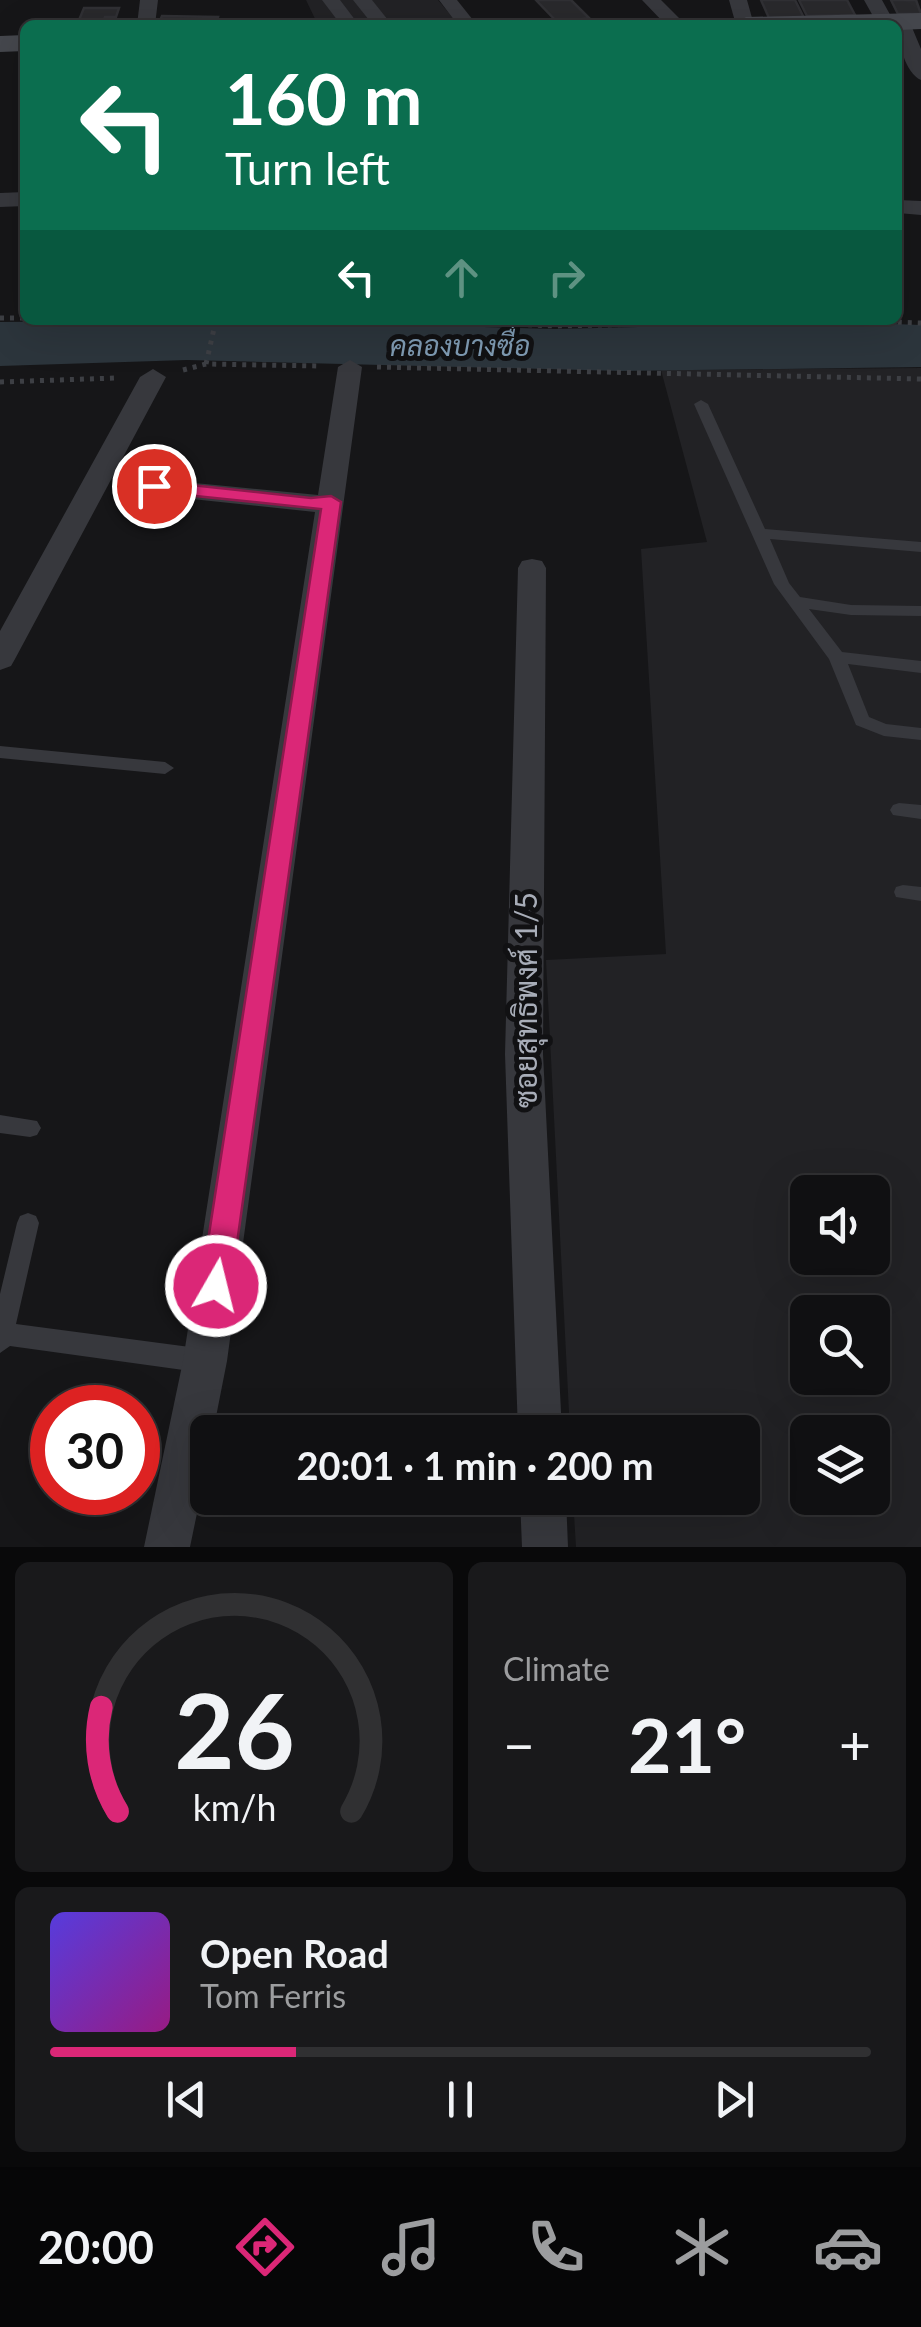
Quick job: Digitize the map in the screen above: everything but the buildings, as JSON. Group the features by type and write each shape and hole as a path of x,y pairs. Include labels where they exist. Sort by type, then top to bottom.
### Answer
{"street":[{"path":"331,0 346,20"},
{"path":"362,0 379,20"},
{"path":"448,0 464,20"},
{"path":"651,0 672,20"},
{"path":"829,20 895,16"},
{"path":"902,32 921,74"},
{"path":"167,1547 206,1361 350,367"},
{"path":"0,659 9,625 153,377"},
{"path":"154,486 311,504 331,502"},
{"name":"ซอยสุทธิพงศ์ 1/5","path":"532,568 524,1054 539,1415"},
{"path":"544,1515 545,1547"}],"lane":[{"path":"702,404 782,584 838,656 862,721 884,730 921,734"},
{"path":"762,534 921,547"},
{"path":"795,602 852,610 921,611"},
{"path":"838,656 921,667"},
{"path":"0,752 165,768"},
{"path":"898,810 921,812"},
{"path":"0,1124 30,1128"},
{"path":"28,1223 1,1338 206,1361"}],"path":[{"path":"206,364 215,325"},
{"path":"0,382 153,377 206,364 921,379"}],"shaded area":[{"path":"306,0 438,0 455,20 316,20"},
{"path":"921,368 921,1547 576,1547 574,1515 760,1515 760,1415 569,1415 546,960 666,954 641,549 707,542 661,370"}],"water":[{"name":"คลองบางซื่อ","path":"0,322 555,329 921,325 921,367 622,371 187,360 0,366"}],"route":[{"path":"154,486 311,504 331,502 216,1286"}]}
